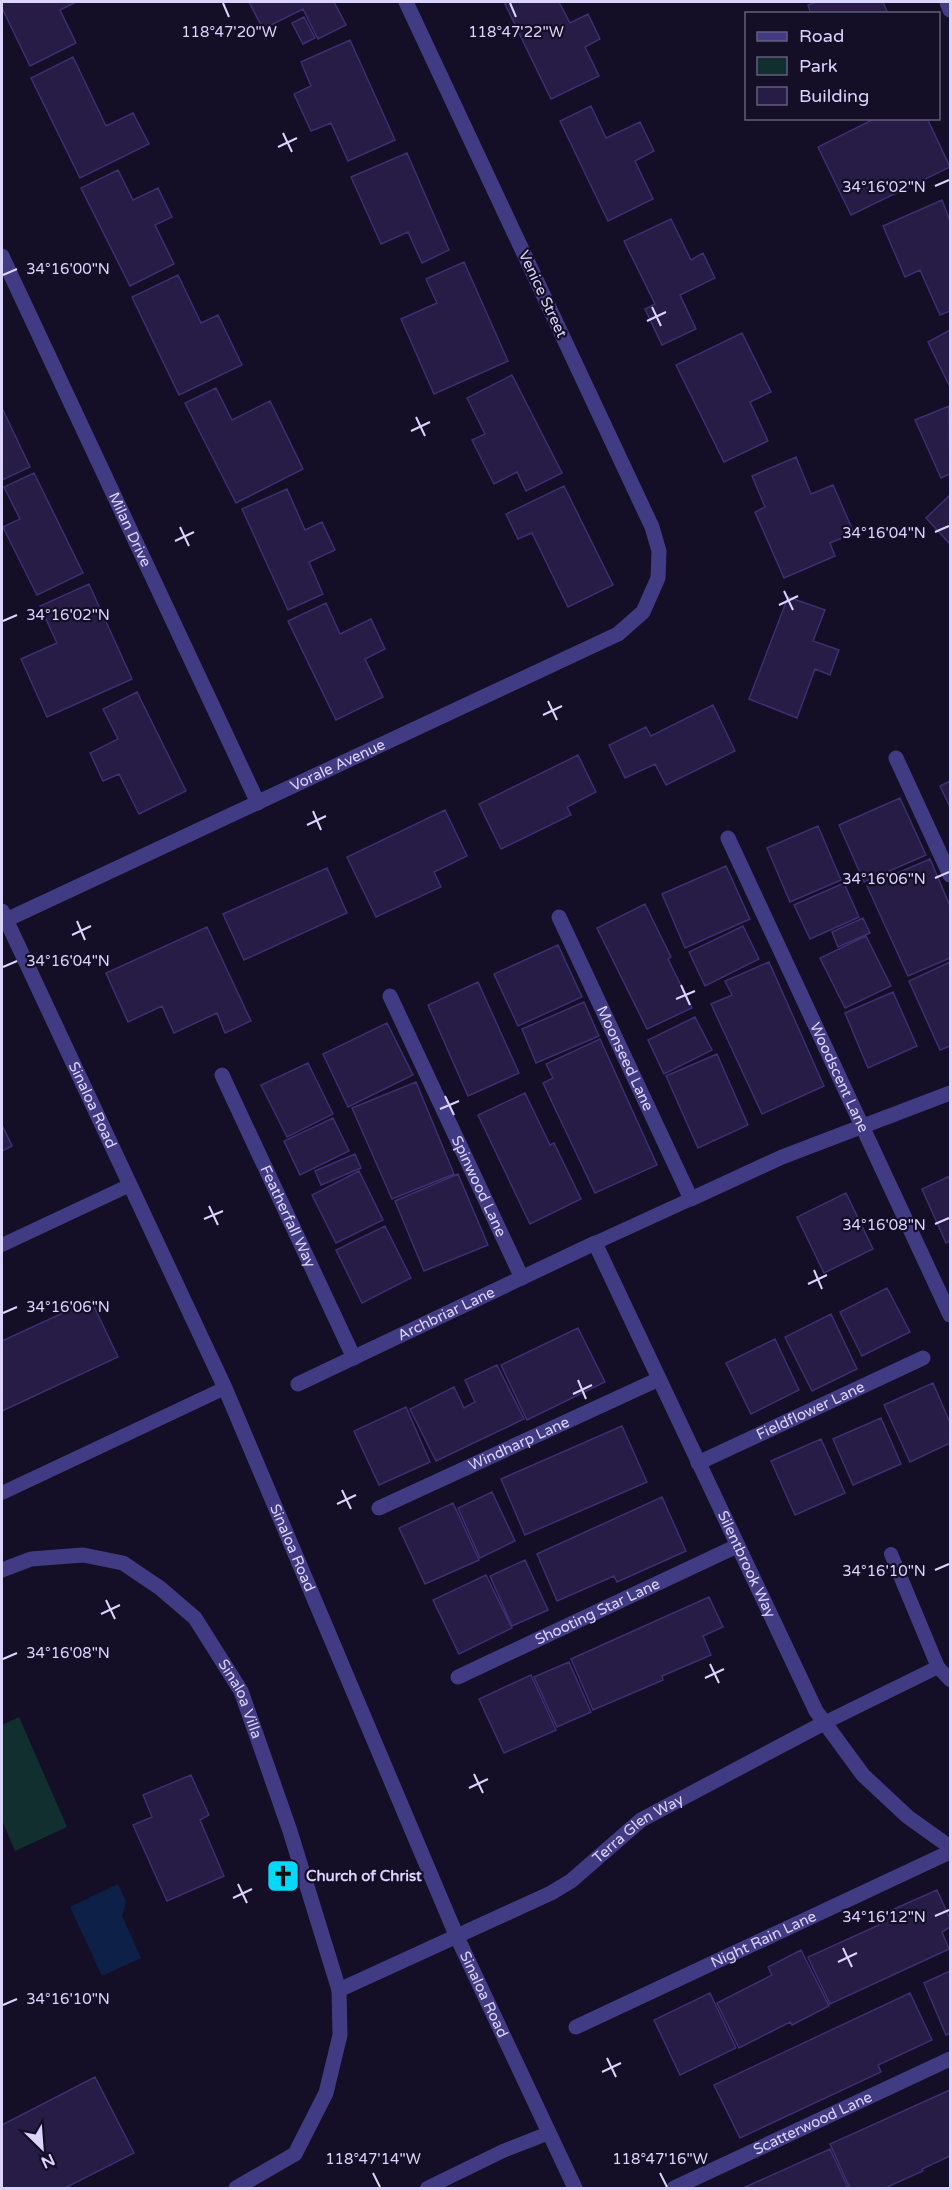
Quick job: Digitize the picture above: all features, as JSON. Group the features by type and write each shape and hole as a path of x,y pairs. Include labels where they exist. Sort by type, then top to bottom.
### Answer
{"street":[{"name":"Venice Street","path":"406,2 652,527 659,551 658,578 653,590"},
{"path":"947,2 951,10"},
{"name":"Milan Drive","path":"2,256 258,802"},
{"name":"Vorale Avenue","path":"4,915 258,802 618,634 643,612 653,590"},
{"path":"896,758 951,875"},
{"name":"Woodscent Lane","path":"728,838 951,1315"},
{"name":"Sinaloa Road","path":"4,915 225,1388 457,1937 574,2188"},
{"name":"Moonseed Lane","path":"559,917 691,1199"},
{"name":"Spinwood Lane","path":"390,996 522,1278"},
{"name":"Featherfall Way","path":"222,1075 354,1358"},
{"path":"691,1199 782,1157 951,1093"},
{"name":"Archbriar Lane","path":"298,1384 595,1243"},
{"name":"Silentbrook Way","path":"595,1243 816,1711 863,1775 908,1817 951,1846"},
{"name":"Fieldflower Lane","path":"698,1463 923,1358"},
{"name":"Windharp Lane","path":"379,1508 658,1378"},
{"name":"Shooting Star Lane","path":"458,1677 737,1546"},
{"name":"Sinaloa Villa","path":"2,1570 31,1559 83,1555 123,1563 160,1588 195,1618 241,1691 290,1831 339,1990 340,2035 326,2093 295,2154 236,2188"},
{"name":"Terra Glen Way","path":"339,1990 561,1887 571,1881 641,1820 824,1723"},
{"name":"Night Rain Lane","path":"576,2027 951,1852"},
{"name":"Scatterwood Lane","path":"674,2188 951,2060"}],"lane":[{"path":"2,1245 130,1185"},
{"path":"595,1243 691,1199"},
{"path":"2,1493 225,1388"},
{"path":"891,1554 938,1667 951,1680"},
{"path":"824,1723 938,1667"},
{"path":"427,2188 504,2151 549,2133"}],"green space":[{"path":"19,1717 67,1827 15,1851 2,1820 2,1725"}],"water":[{"path":"118,1884 126,1902 122,1916 141,1958 102,1976 70,1907"}],"building":[{"path":"2,2 76,2 60,10 76,43 30,66 2,8"},
{"path":"249,2 334,2 346,25 318,39 303,9 263,29"},
{"path":"504,2 559,2 570,23 588,14 600,39 585,47 599,76 551,99"},
{"path":"817,2 883,2 887,12 810,12 808,5"},
{"path":"304,17 315,38 303,44 292,23"},
{"path":"350,40 395,140 348,161 331,123 311,131 294,94 311,86 301,62"},
{"path":"73,57 106,126 133,113 149,144 80,178 31,78"},
{"path":"591,106 606,138 640,122 654,151 635,161 653,199 608,221 560,121"},
{"path":"872,120 928,120 950,167 851,215 818,147"},
{"path":"407,153 449,250 422,263 408,232 381,244 351,177"},
{"path":"118,170 133,200 158,188 172,217 155,225 174,264 130,286 81,188"},
{"path":"942,200 950,221 950,311 940,315 920,270 905,277 883,226"},
{"path":"671,219 691,260 703,253 715,278 680,295 696,329 662,345 645,309 655,304 624,241"},
{"path":"464,262 508,361 434,394 401,319 437,303 426,279"},
{"path":"178,275 201,323 218,315 242,365 179,395 132,297"},
{"path":"950,330 950,387 928,342"},
{"path":"742,333 771,392 750,402 768,441 724,462 676,365"},
{"path":"512,375 562,473 526,491 517,472 494,484 472,440 485,434 467,398"},
{"path":"216,388 232,420 270,401 303,469 236,503 185,403"},
{"path":"949,406 950,474 941,478 915,420"},
{"path":"2,408 30,467 2,480"},
{"path":"796,457 811,494 833,485 854,533 830,543 835,556 784,578 755,512 765,507 752,476"},
{"path":"34,473 83,573 37,595 3,527 20,519 4,487"},
{"path":"564,486 613,585 568,607 532,533 518,539 506,514"},
{"path":"287,489 305,530 322,522 335,550 309,562 323,594 288,610 242,509"},
{"path":"950,495 950,544 926,518"},
{"path":"89,584 132,679 47,717 21,659 57,643 40,606"},
{"path":"788,597 825,610 813,641 839,650 830,675 815,669 797,718 749,699"},
{"path":"326,603 340,634 371,619 385,649 365,659 383,697 336,720 288,621"},
{"path":"137,692 186,791 139,814 119,774 103,781 90,753 118,739 103,709"},
{"path":"713,705 735,751 666,785 655,764 625,778 609,745 646,727 651,736"},
{"path":"578,755 596,792 567,807 571,815 501,849 479,804"},
{"path":"950,781 950,807 940,786"},
{"path":"900,798 926,855 864,882 839,825"},
{"path":"445,810 467,856 434,872 441,887 376,917 347,857"},
{"path":"818,826 841,880 790,902 767,848"},
{"path":"930,859 950,906 950,958 908,976 867,886"},
{"path":"726,866 750,919 685,948 662,894"},
{"path":"327,868 347,913 244,960 223,914"},
{"path":"844,883 859,917 810,939 794,905"},
{"path":"645,904 671,957 668,959 692,1008 647,1029 597,928"},
{"path":"863,918 870,933 838,947 832,932"},
{"path":"743,926 759,959 705,986 689,952"},
{"path":"207,927 251,1021 225,1033 217,1013 174,1033 162,1006 128,1022 106,973"},
{"path":"866,936 891,986 845,1008 820,958"},
{"path":"558,945 582,997 518,1026 494,974"},
{"path":"769,962 824,1086 762,1114 711,1004 732,995 725,981"},
{"path":"950,962 950,1046 940,1050 909,981"},
{"path":"478,982 519,1073 468,1096 428,1005"},
{"path":"893,992 917,1046 868,1068 845,1013"},
{"path":"584,1002 599,1036 536,1063 522,1029"},
{"path":"695,1017 712,1050 664,1074 648,1040"},
{"path":"387,1023 413,1075 348,1107 323,1054"},
{"path":"600,1039 657,1165 595,1193 543,1083 553,1078 546,1064"},
{"path":"717,1054 748,1125 698,1148 666,1076"},
{"path":"308,1063 333,1114 287,1137 261,1085"},
{"path":"416,1082 454,1174 392,1199 352,1108"},
{"path":"525,1093 550,1145 554,1143 581,1199 530,1224 478,1115"},
{"path":"333,1118 349,1151 300,1175 284,1141"},
{"path":"2,1125 12,1146 2,1151"},
{"path":"355,1154 361,1168 321,1185 315,1171"},
{"path":"359,1171 383,1220 336,1243 312,1195"},
{"path":"458,1174 488,1245 424,1271 395,1201"},
{"path":"950,1176 950,1241 946,1243 922,1189"},
{"path":"846,1193 873,1249 824,1273 797,1217"},
{"path":"385,1226 411,1278 362,1303 336,1250"},
{"path":"887,1288 910,1332 862,1356 840,1312"},
{"path":"91,1300 118,1357 2,1411 2,1341"},
{"path":"831,1314 857,1369 812,1391 785,1337"},
{"path":"578,1328 605,1382 527,1420 501,1365"},
{"path":"775,1339 799,1390 751,1414 726,1363"},
{"path":"497,1365 524,1419 436,1461 410,1409 454,1387 464,1408 475,1402 465,1380"},
{"path":"933,1383 950,1423 950,1443 910,1462 884,1405"},
{"path":"406,1407 430,1462 379,1485 354,1431"},
{"path":"881,1418 901,1464 853,1485 833,1439"},
{"path":"622,1426 647,1482 525,1535 501,1479"},
{"path":"821,1439 845,1493 795,1515 771,1461"},
{"path":"492,1492 515,1541 480,1558 458,1508"},
{"path":"662,1497 686,1551 617,1582 614,1576 557,1601 537,1554"},
{"path":"453,1503 479,1560 425,1584 399,1528"},
{"path":"525,1560 548,1610 512,1626 490,1576"},
{"path":"486,1575 512,1628 459,1654 433,1600"},
{"path":"709,1597 723,1627 703,1636 711,1655 662,1676 663,1680 593,1710 571,1659"},
{"path":"569,1662 591,1712 557,1727 534,1677"},
{"path":"531,1675 556,1730 504,1753 479,1699"},
{"path":"191,1775 209,1815 200,1820 224,1876 167,1901 133,1825 152,1817 143,1795"},
{"path":"937,1890 950,1919 950,1927 942,1932 949,1949 830,2004 808,1957 879,1925 876,1917"},
{"path":"801,1950 829,2006 792,2025 790,2022 739,2048 717,2003 772,1975 768,1967"},
{"path":"950,1971 950,2033 946,2035 924,1983"},
{"path":"710,1993 736,2048 680,2075 654,2020"},
{"path":"910,1993 932,2040 878,2065 881,2072 740,2138 714,2085"},
{"path":"95,2077 134,2153 65,2188 2,2188 2,2125"},
{"path":"950,2090 950,2156 885,2188 850,2188 830,2144"},
{"path":"830,2149 848,2188 743,2188"}],"place":[{"name":"Church of Christ","path":"283,1876"}]}
